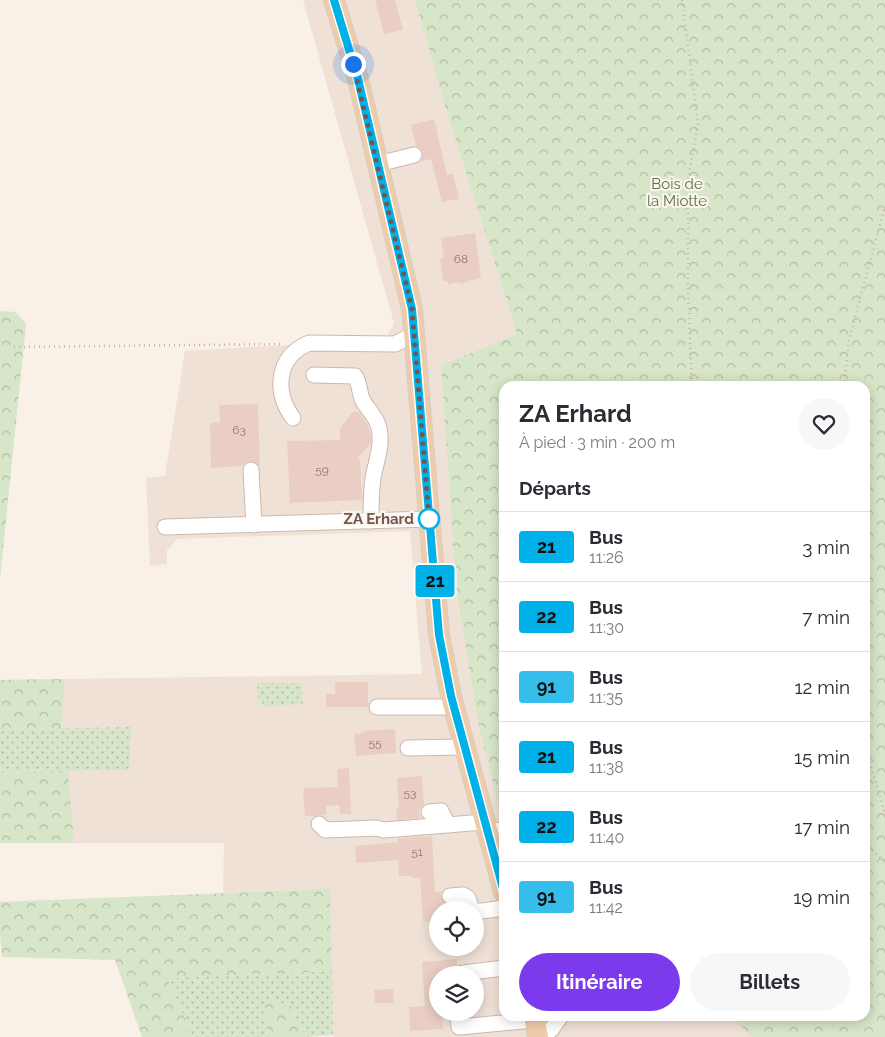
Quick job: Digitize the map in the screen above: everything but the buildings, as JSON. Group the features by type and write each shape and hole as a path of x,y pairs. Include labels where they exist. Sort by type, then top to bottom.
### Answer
{"main road":[{"path":"334,0 358,79 412,309 439,635 464,747 492,828 499,864"}],"lane":[{"path":"378,164 414,155"},
{"path":"293,418 285,407 281,387 281,372 288,358 300,347 309,343 395,344 414,334"},
{"path":"314,375 355,376 358,380 359,391 364,402 373,413 379,427 378,458 373,477 371,497 372,521"},
{"path":"251,470 254,525"},
{"path":"165,527 429,519"},
{"path":"377,707 454,707"},
{"path":"408,748 464,747"},
{"path":"430,812 440,811 448,824"},
{"path":"319,824 325,830 376,828 384,830 448,824 492,828"},
{"path":"450,896 463,895 470,901"},
{"path":"484,912 499,909"},
{"path":"484,970 499,969"},
{"path":"458,1021 459,1027 536,1027 551,1030 557,1021"}],"path":[{"path":"682,0 698,124 688,178 688,290 692,381"},
{"path":"845,381 849,340 885,206"},
{"path":"14,348 289,344 300,347"},
{"path":"870,764 885,813"},
{"path":"870,848 885,862"}],"shaded area":[{"path":"303,0 415,0 443,100 517,334 441,365 456,587 477,718 499,808 499,1021 735,1021 752,1037 333,1037 330,888 223,893 224,843 0,843 0,772 128,770 130,727 0,729 0,680 422,674 410,531 178,539 167,550 167,564 150,566 146,478 165,476 185,351 386,339 394,323"}],"green space":[{"name":"Bois de la Miotte","path":"415,0 885,0 885,1037 752,1037 735,1021 870,1021 870,381 499,381 499,808 477,718 456,587 441,365 517,334 443,100"},
{"path":"0,311 16,312 26,324 0,579"},
{"path":"65,679 61,728 0,729 0,680"},
{"path":"257,683 301,683 303,704 262,707 262,701 258,700"},
{"path":"131,727 129,770 0,772 0,729"},
{"path":"68,771 74,843 0,843 0,772"},
{"path":"330,888 332,971 167,978 193,1037 142,1037 115,960 2,957 0,902"},
{"path":"332,971 333,1035 307,1037 297,1026 292,1006 265,1006 268,1037 193,1037 167,978"},
{"path":"272,1000 292,1006 297,1026 307,1037 268,1037 265,1006"}],"bus line":[{"name":"21","path":"334,0 358,79 412,309 439,635 451,696 499,874"}],"place":[{"name":"ZA Erhard","path":"429,519"}],"route":[{"path":"353,64 412,309 429,519"}]}
